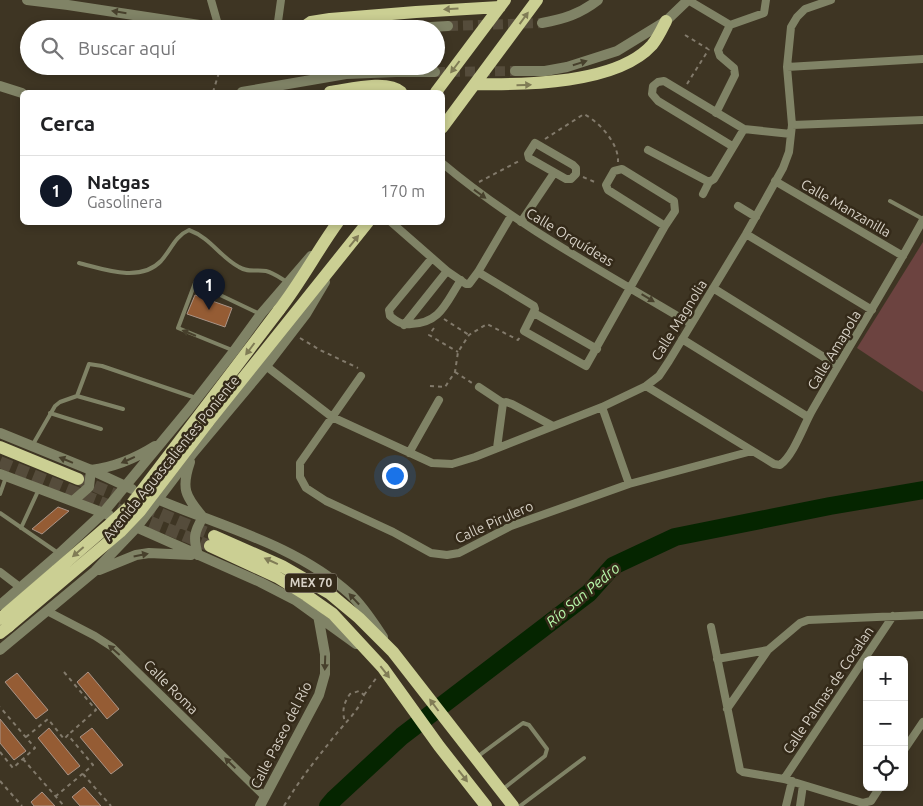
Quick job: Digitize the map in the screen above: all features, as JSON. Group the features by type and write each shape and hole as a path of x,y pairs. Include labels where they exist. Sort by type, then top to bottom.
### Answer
{"main road":[{"path":"445,124 537,0"},
{"path":"320,20 502,4"},
{"path":"438,90 502,4"},
{"path":"475,84 538,84 604,71 639,56 652,45 666,21"},
{"path":"343,90 369,86 388,87 398,90"},
{"name":"Avenida Aguascalientes Poniente","path":"3,626 130,505 296,289 336,225"},
{"name":"Avenida Aguascalientes Poniente","path":"3,626 120,532 140,511 208,422 366,225"},
{"path":"0,447 78,479"},
{"name":"MEX 70","path":"486,806 382,668 333,614 277,577 212,541 282,566 329,593 359,618 393,652 412,675 513,806"}],"street":[{"path":"17,0 68,2 173,20"},
{"path":"211,0 217,20"},
{"path":"278,20 281,0"},
{"path":"542,23 567,18 598,0"},
{"path":"515,71 544,71 595,59 624,47 666,21 688,0 730,25"},
{"path":"716,113 736,71 718,54 718,50 730,25 764,13 766,0"},
{"path":"802,0 806,9 831,0"},
{"name":"Calle Magnolia","path":"266,366 332,417 432,463 452,464 602,407 646,386 658,376 682,339 746,234 783,168 789,152 792,125 787,67 792,27 797,17 806,9"},
{"path":"787,67 923,59"},
{"path":"254,90 340,75"},
{"path":"732,146 658,101 652,94 653,86 664,81 744,129 791,134"},
{"path":"0,86 20,92"},
{"path":"792,125 923,120"},
{"path":"703,194 744,129"},
{"path":"535,143 538,144 573,165 576,168 576,174 571,179 566,180 528,156 533,145 535,143"},
{"path":"648,150 709,182"},
{"name":"Calle Orquídeas","path":"445,165 511,216 691,324"},
{"path":"478,272 534,306 536,309 524,331 586,366 675,211 676,206 674,201 622,169 614,171 606,187 608,190 665,226"},
{"path":"521,222 554,173"},
{"name":"Calle Manzanilla","path":"775,181 903,256"},
{"path":"738,206 756,217"},
{"path":"394,225 447,271 466,284 469,284 511,216"},
{"name":"Calle Amapola","path":"752,451 774,464 780,465 784,462 808,417 923,220"},
{"path":"746,234 872,310"},
{"name":"Avenida Aguascalientes Poniente","path":"0,605 48,565 103,513 127,486 287,282 325,240"},
{"path":"432,258 389,310 390,316 396,322 404,325 421,324 435,318 460,280"},
{"name":"Avenida Aguascalientes Poniente","path":"0,650 96,571 137,527 193,453 292,333 339,260"},
{"path":"404,325 447,271"},
{"path":"713,288 838,366"},
{"path":"534,313 597,349"},
{"path":"682,339 808,417"},
{"name":"Calle Pirulero","path":"362,374 300,463 300,477 306,488 326,501 393,532 431,553 447,555 459,553 511,526 629,484 752,451"},
{"path":"646,386 752,451"},
{"path":"479,387 503,403 512,404 553,426"},
{"path":"409,453 439,400"},
{"path":"496,448 503,403"},
{"path":"602,407 629,484"},
{"name":"MEX 70","path":"0,433 287,552 310,564 352,595 393,652"},
{"path":"162,441 160,450 162,457 171,463 182,462 193,453"},
{"path":"73,501 89,487 91,470 118,464 162,441"},
{"path":"96,571 136,555 149,553 198,555 194,542 195,534 203,517 194,507 184,487 184,478 193,453"},
{"name":"MEX 70","path":"3,475 137,527 260,582 295,600 369,653"},
{"path":"48,565 62,572 70,592"},
{"path":"0,572 21,588"},
{"name":"Calle Roma","path":"47,612 95,636 112,647 263,801"},
{"path":"727,709 768,650 800,623 808,620 923,615"},
{"name":"Calle Paseo del Río","path":"263,801 320,695 325,674 325,654 318,616"},
{"name":"Calle Palmas de Cocalan","path":"788,780 893,616"},
{"path":"711,627 740,770 788,780 867,804 877,791"},
{"path":"717,660 768,650"},
{"path":"907,746 923,722"},
{"path":"786,806 788,780"},
{"path":"800,806 803,785"}],"lane":[{"path":"890,201 923,220"},
{"path":"79,263 117,273 143,271 159,262 181,234 189,230 200,234 237,266 246,271 266,271 287,282"},
{"path":"234,351 178,328 195,283 261,314"},
{"path":"77,396 87,366 92,363 197,398"},
{"path":"32,446 50,413 60,402 77,396 123,409"},
{"path":"50,413 101,428"},
{"path":"0,494 3,475"},
{"path":"20,528 39,489"},
{"path":"0,513 60,554"},
{"path":"476,758 523,723 529,724 547,749 546,756 501,791"},
{"path":"520,806 584,758"}],"path":[{"path":"685,35 718,54"},
{"path":"682,92 708,48"},
{"path":"214,90 218,75"},
{"path":"538,144 584,114 592,118 608,135 618,157 617,169"},
{"path":"470,186 528,156"},
{"path":"576,174 606,187"},
{"path":"458,352 429,335 434,327 435,318 469,335"},
{"path":"430,386 445,387 455,372 458,352 469,335 487,324 518,340 524,331"},
{"path":"292,333 362,374"},
{"path":"455,372 479,387"},
{"path":"284,806 297,784 362,702 364,695 382,668"},
{"path":"26,738 48,720 64,739 96,710 64,672"},
{"path":"345,723 343,704 350,694 359,691 364,695"},
{"path":"0,707 35,748 14,768 0,752"},
{"path":"56,796 93,765 68,735"},
{"path":"23,759 64,806"},
{"path":"83,774 111,806"},
{"path":"0,780 22,806"}],"shaded area":[{"path":"923,242 923,392 857,348"}],"building":[{"path":"195,295 232,308 225,327 187,314"},
{"path":"58,507 69,511 42,534 32,529"},
{"path":"88,672 119,709 107,719 77,682"},
{"path":"17,673 48,710 36,719 5,682"},
{"path":"0,719 26,751 14,760 0,743"},
{"path":"49,728 80,766 68,775 38,738"},
{"path":"92,728 123,765 111,774 80,737"},
{"path":"84,787 101,806 80,806 72,797"},
{"path":"42,792 55,806 34,806 31,802"}],"waterway":[{"name":"Río San Pedro","path":"328,806 402,736 589,593 613,566 675,537 830,506 923,490"}],"tunnel":[{"path":"448,26 542,23"},
{"path":"445,72 515,71"},
{"path":"0,462 210,546"},
{"path":"78,479 214,536"}],"place":[{"name":"Natgas","path":"209,310"}]}
